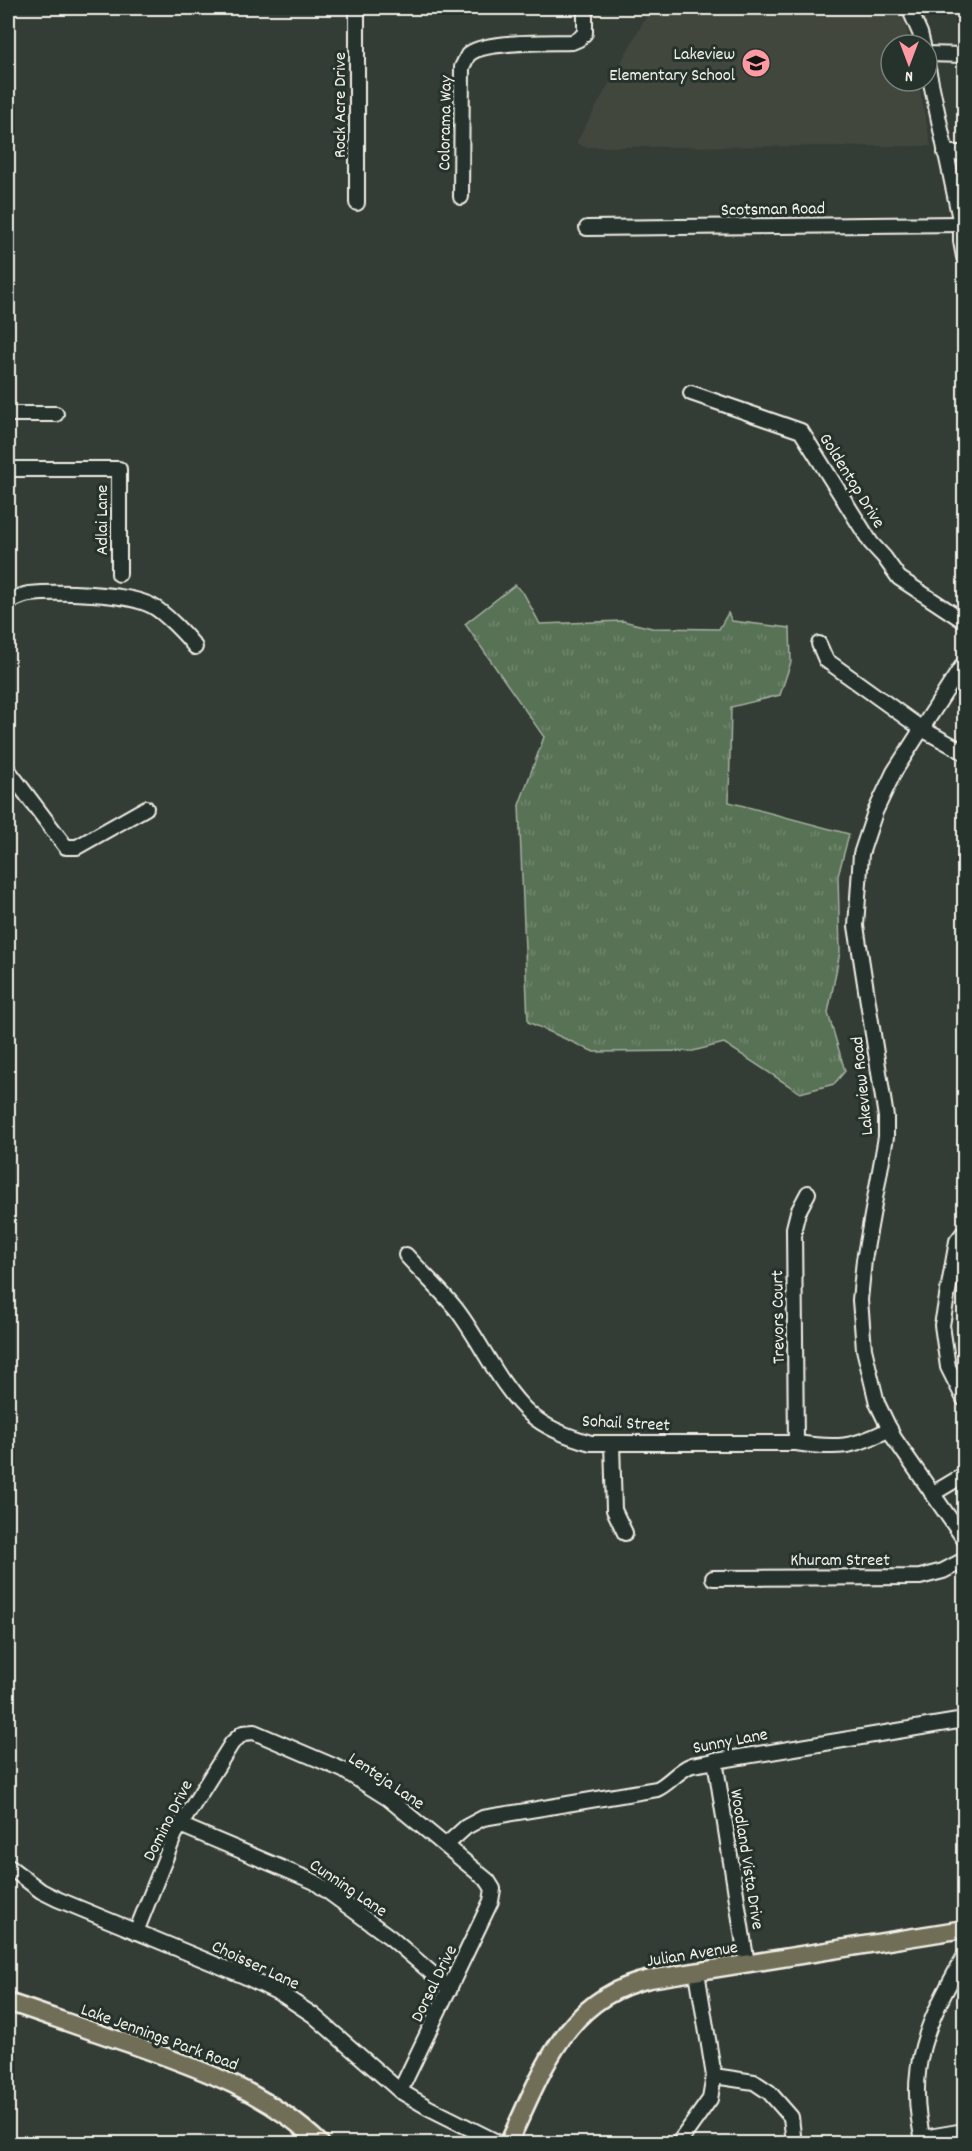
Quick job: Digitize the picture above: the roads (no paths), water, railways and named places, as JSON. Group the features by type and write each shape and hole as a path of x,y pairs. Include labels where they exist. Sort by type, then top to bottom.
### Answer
{"main road":[{"name":"Julian Avenue","path":"508,2144 560,2038 585,2012 607,1995 650,1979 964,1929"},
{"name":"Lake Jennings Park Road","path":"8,2002 177,2060 228,2080 278,2109 321,2144"}],"street":[{"name":"Rock Acre Drive","path":"357,8 357,203"},
{"name":"Colorama Way","path":"461,196 462,68 469,54 478,48 501,44 572,42 585,33 585,8"},
{"path":"909,8 920,33"},
{"path":"939,54 964,55"},
{"path":"933,93 961,224 964,258"},
{"path":"945,153 964,153"},
{"name":"Scotsman Road","path":"587,228 961,224"},
{"name":"Goldentop Drive","path":"691,393 801,431 871,543 898,578 964,621"},
{"path":"8,414 56,414"},
{"name":"Adlai Lane","path":"8,469 118,470 119,574"},
{"path":"8,602 28,594 99,594 131,600 152,606 187,636 195,647"},
{"path":"819,644 826,660 922,729 964,753"},
{"name":"Lakeview Road","path":"964,663 894,772 872,822 861,854 856,926 886,1117 886,1137 864,1260 860,1300 864,1349 877,1403 894,1438 964,1539"},
{"path":"8,770 66,848 77,847 146,808"},
{"name":"Trevors Court","path":"796,1443 794,1228 798,1212 808,1193"},
{"path":"964,1232 957,1241 942,1325 948,1367 964,1400"},
{"name":"Sohail Street","path":"406,1255 455,1308 512,1393 530,1414 553,1430 573,1438 591,1443 796,1443 845,1447 864,1442 890,1429"},
{"path":"612,1443 614,1510 625,1533"},
{"path":"932,1494 964,1475"},
{"name":"Khuram Street","path":"713,1578 920,1576 943,1571 964,1560"},
{"name":"Sunny Lane","path":"446,1845 466,1827 483,1818 657,1789 685,1768 715,1760 964,1720"},
{"name":"Domino Drive","path":"136,1932 180,1825 232,1743 243,1732"},
{"name":"Lenteja Lane","path":"243,1732 254,1732 356,1777 389,1799 446,1845 488,1881 493,1889"},
{"name":"Woodland Vista Drive","path":"715,1760 747,1964"},
{"name":"Cunning Lane","path":"180,1825 315,1882 391,1938 450,1989"},
{"name":"Choisser Lane","path":"8,1866 49,1895 254,1980 293,2001 313,2015 400,2091 501,2144"},
{"name":"Dorsal Drive","path":"400,2091 491,1901 493,1889"},
{"path":"964,1957 936,2008 920,2056 918,2098 923,2141 964,2131"},
{"path":"678,2144 710,2099 714,2076 697,1972"},
{"path":"714,2076 754,2082 769,2092 790,2117 794,2144"}],"place":[{"name":"Lakeview Elementary School","path":"756,63"}]}
